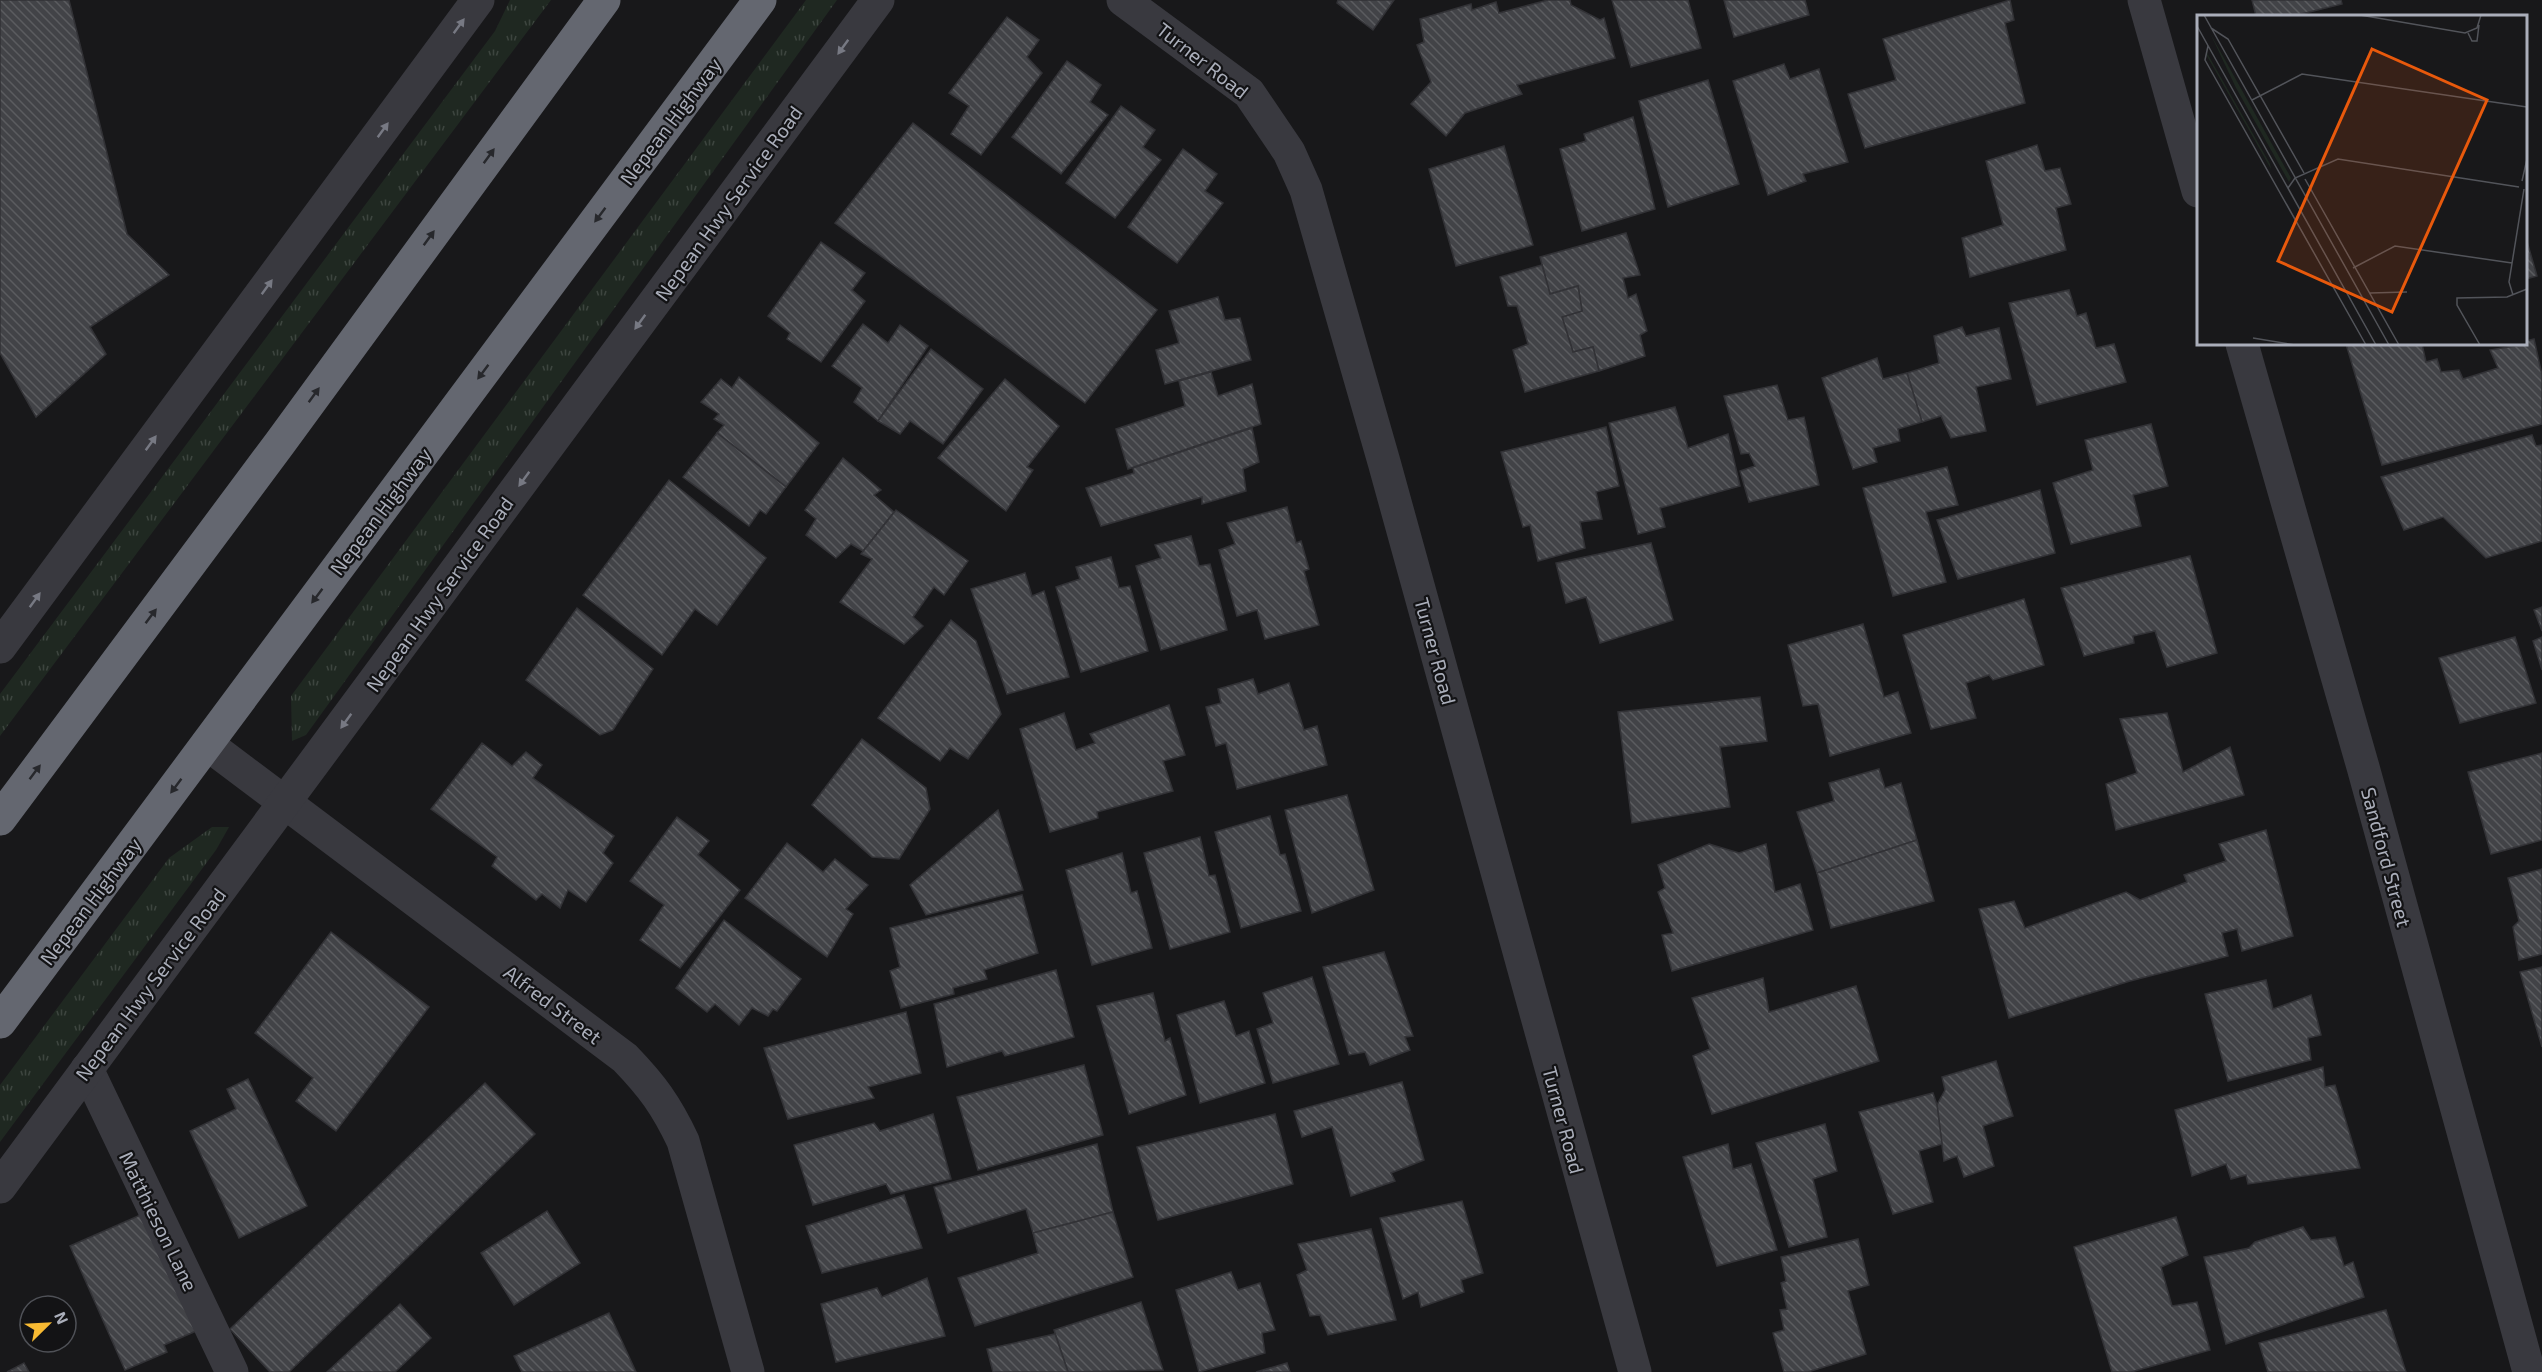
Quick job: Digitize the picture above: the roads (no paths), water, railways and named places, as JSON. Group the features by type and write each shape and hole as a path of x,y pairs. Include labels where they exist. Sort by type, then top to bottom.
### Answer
{"highway":[{"path":"0,819 287,433 604,0"},
{"name":"Nepean Highway","path":"0,1022 760,0"}],"street":[{"path":"0,647 478,0"},
{"name":"Nepean Hwy Service Road","path":"0,1187 878,0"},
{"name":"Turner Road","path":"1123,0 1249,93 1288,152 1306,190 1384,462 1635,1372"},
{"path":"2144,0 2197,184"},
{"name":"Sandford Street","path":"2242,345 2363,767 2529,1372"},
{"name":"Alfred Street","path":"207,744 625,1058 655,1090 669,1111 683,1141 748,1372"},
{"name":"Matthieson Lane","path":"87,1069 232,1372"}]}
